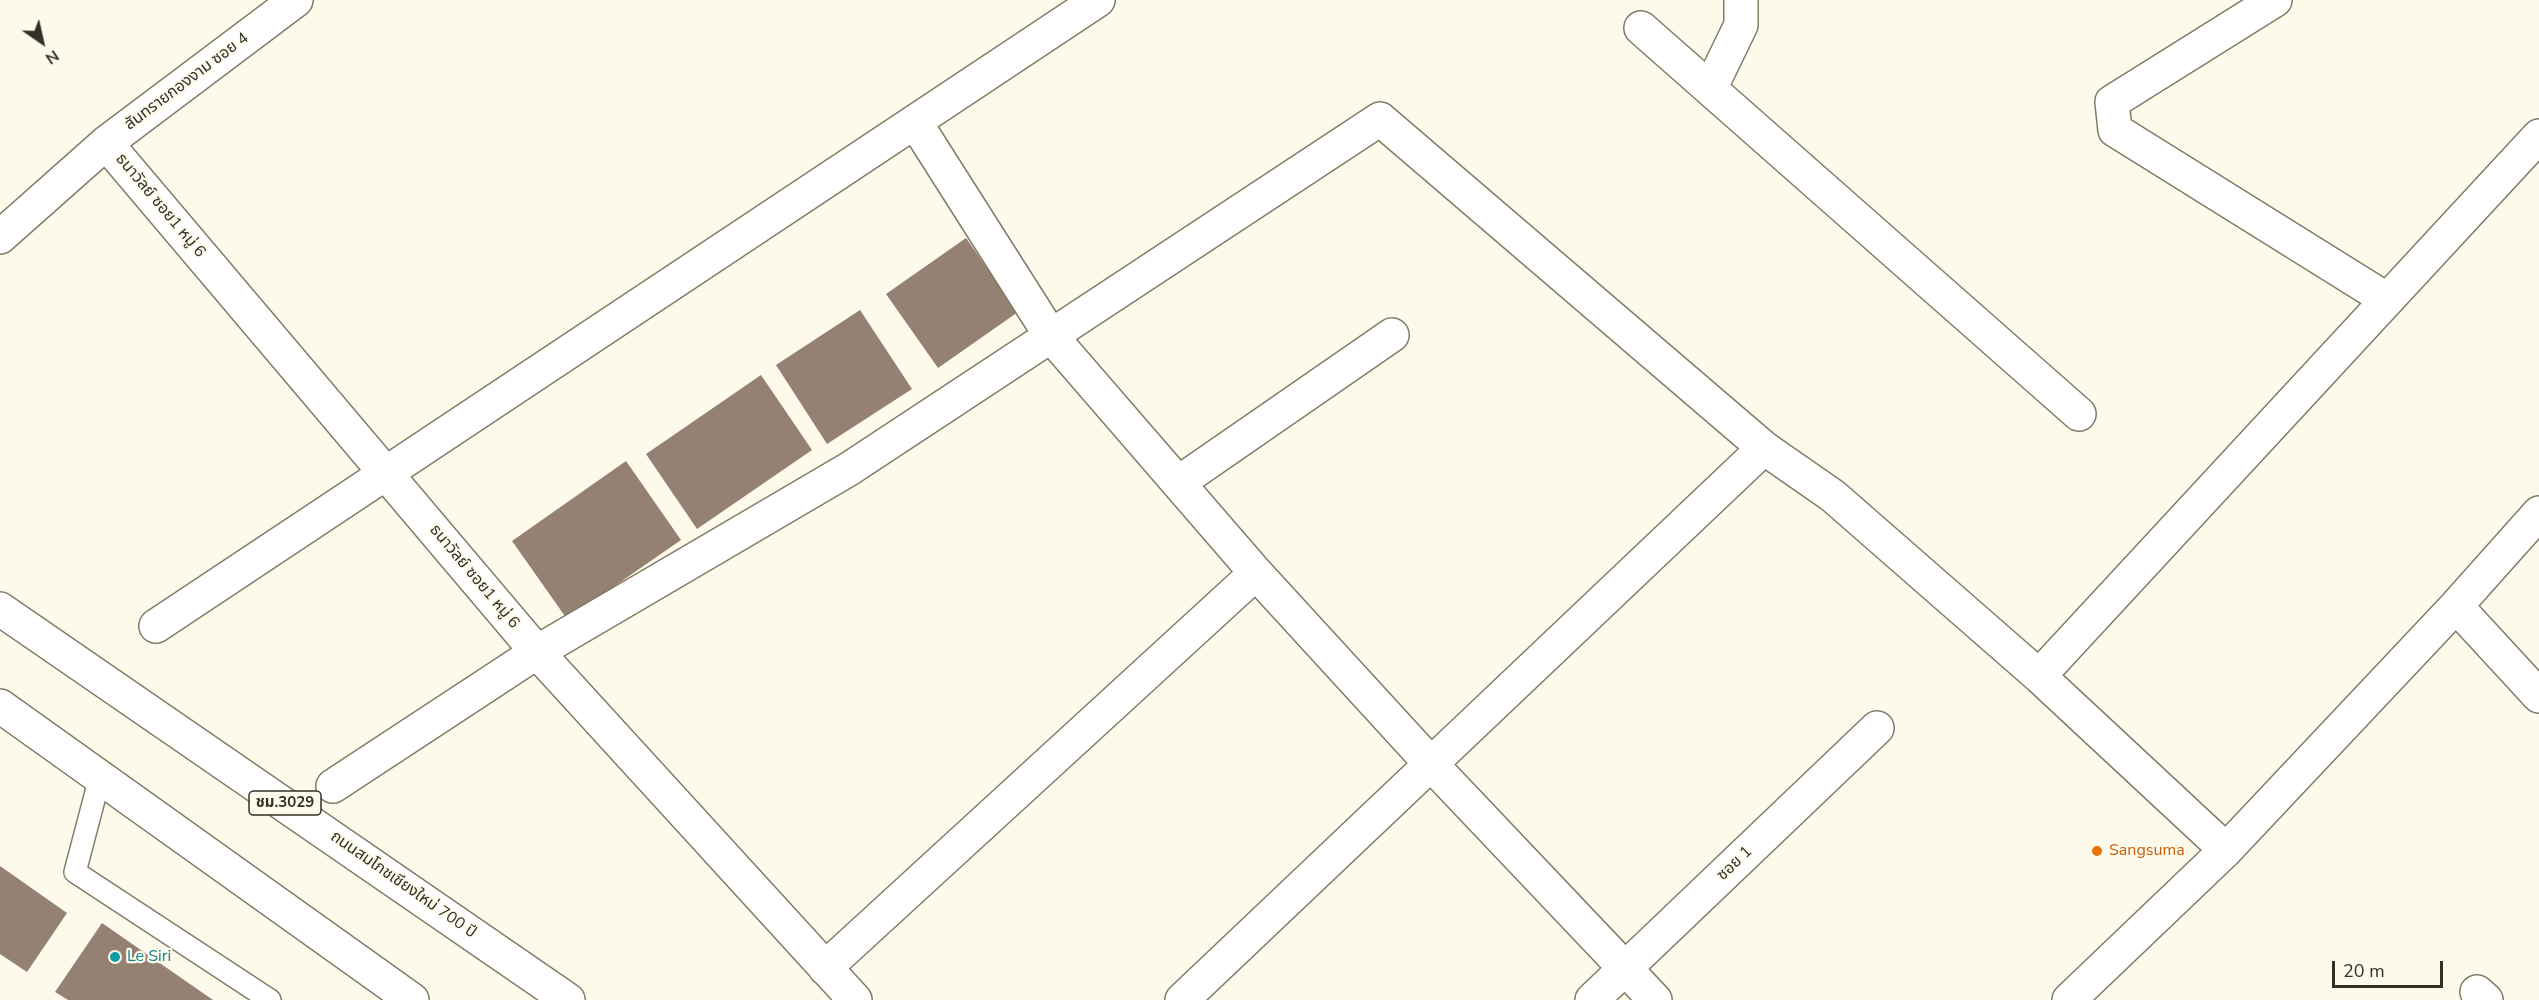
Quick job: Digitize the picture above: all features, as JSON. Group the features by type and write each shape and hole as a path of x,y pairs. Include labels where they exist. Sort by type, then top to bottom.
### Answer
{"street":[{"name":"สันทรายกองงาม ซอย 4","path":"0,237 106,143 296,0"},
{"path":"156,626 1098,0"},
{"path":"1710,89 1741,25 1742,0"},
{"path":"2275,0 2112,102 2115,130 2386,299"},
{"path":"1641,28 2079,414"},
{"path":"333,786 537,652 849,469 1380,119 1764,448 1833,496 2039,676 2226,850"},
{"path":"915,122 1051,336 1256,573 1431,764 1655,1000"},
{"path":"2039,676 2539,136"},
{"name":"ธนาวัลย์ ซอย1 หมู่ 6","path":"106,143 387,472 537,652 855,1000"},
{"path":"1178,483 1392,334"},
{"path":"1182,1000 1764,448"},
{"path":"2069,1000 2226,850 2456,606 2539,513"},
{"path":"825,969 1256,573"},
{"path":"2456,606 2539,696"},
{"name":"ถนนสมโภชเชียงใหม่ 700 ปี","path":"0,609 567,1000"},
{"path":"0,706 412,1000"},
{"name":"ซอย 1","path":"1592,1000 1877,728"}],"lane":[{"path":"100,777 75,872 270,1000"}],"building":[{"path":"966,238 1018,312 938,368 886,294"},
{"path":"860,310 912,389 827,444 776,365"},
{"path":"761,375 812,450 697,529 646,454"},
{"path":"626,461 681,540 567,619 512,541"},
{"path":"0,866 67,913 27,972 0,954"},
{"name":"Le Siri","path":"102,923 213,1000 68,1000 55,992"}],"place":[{"name":"Sangsuma","path":"2097,851"},
{"name":"Le Siri","path":"115,957"}]}
